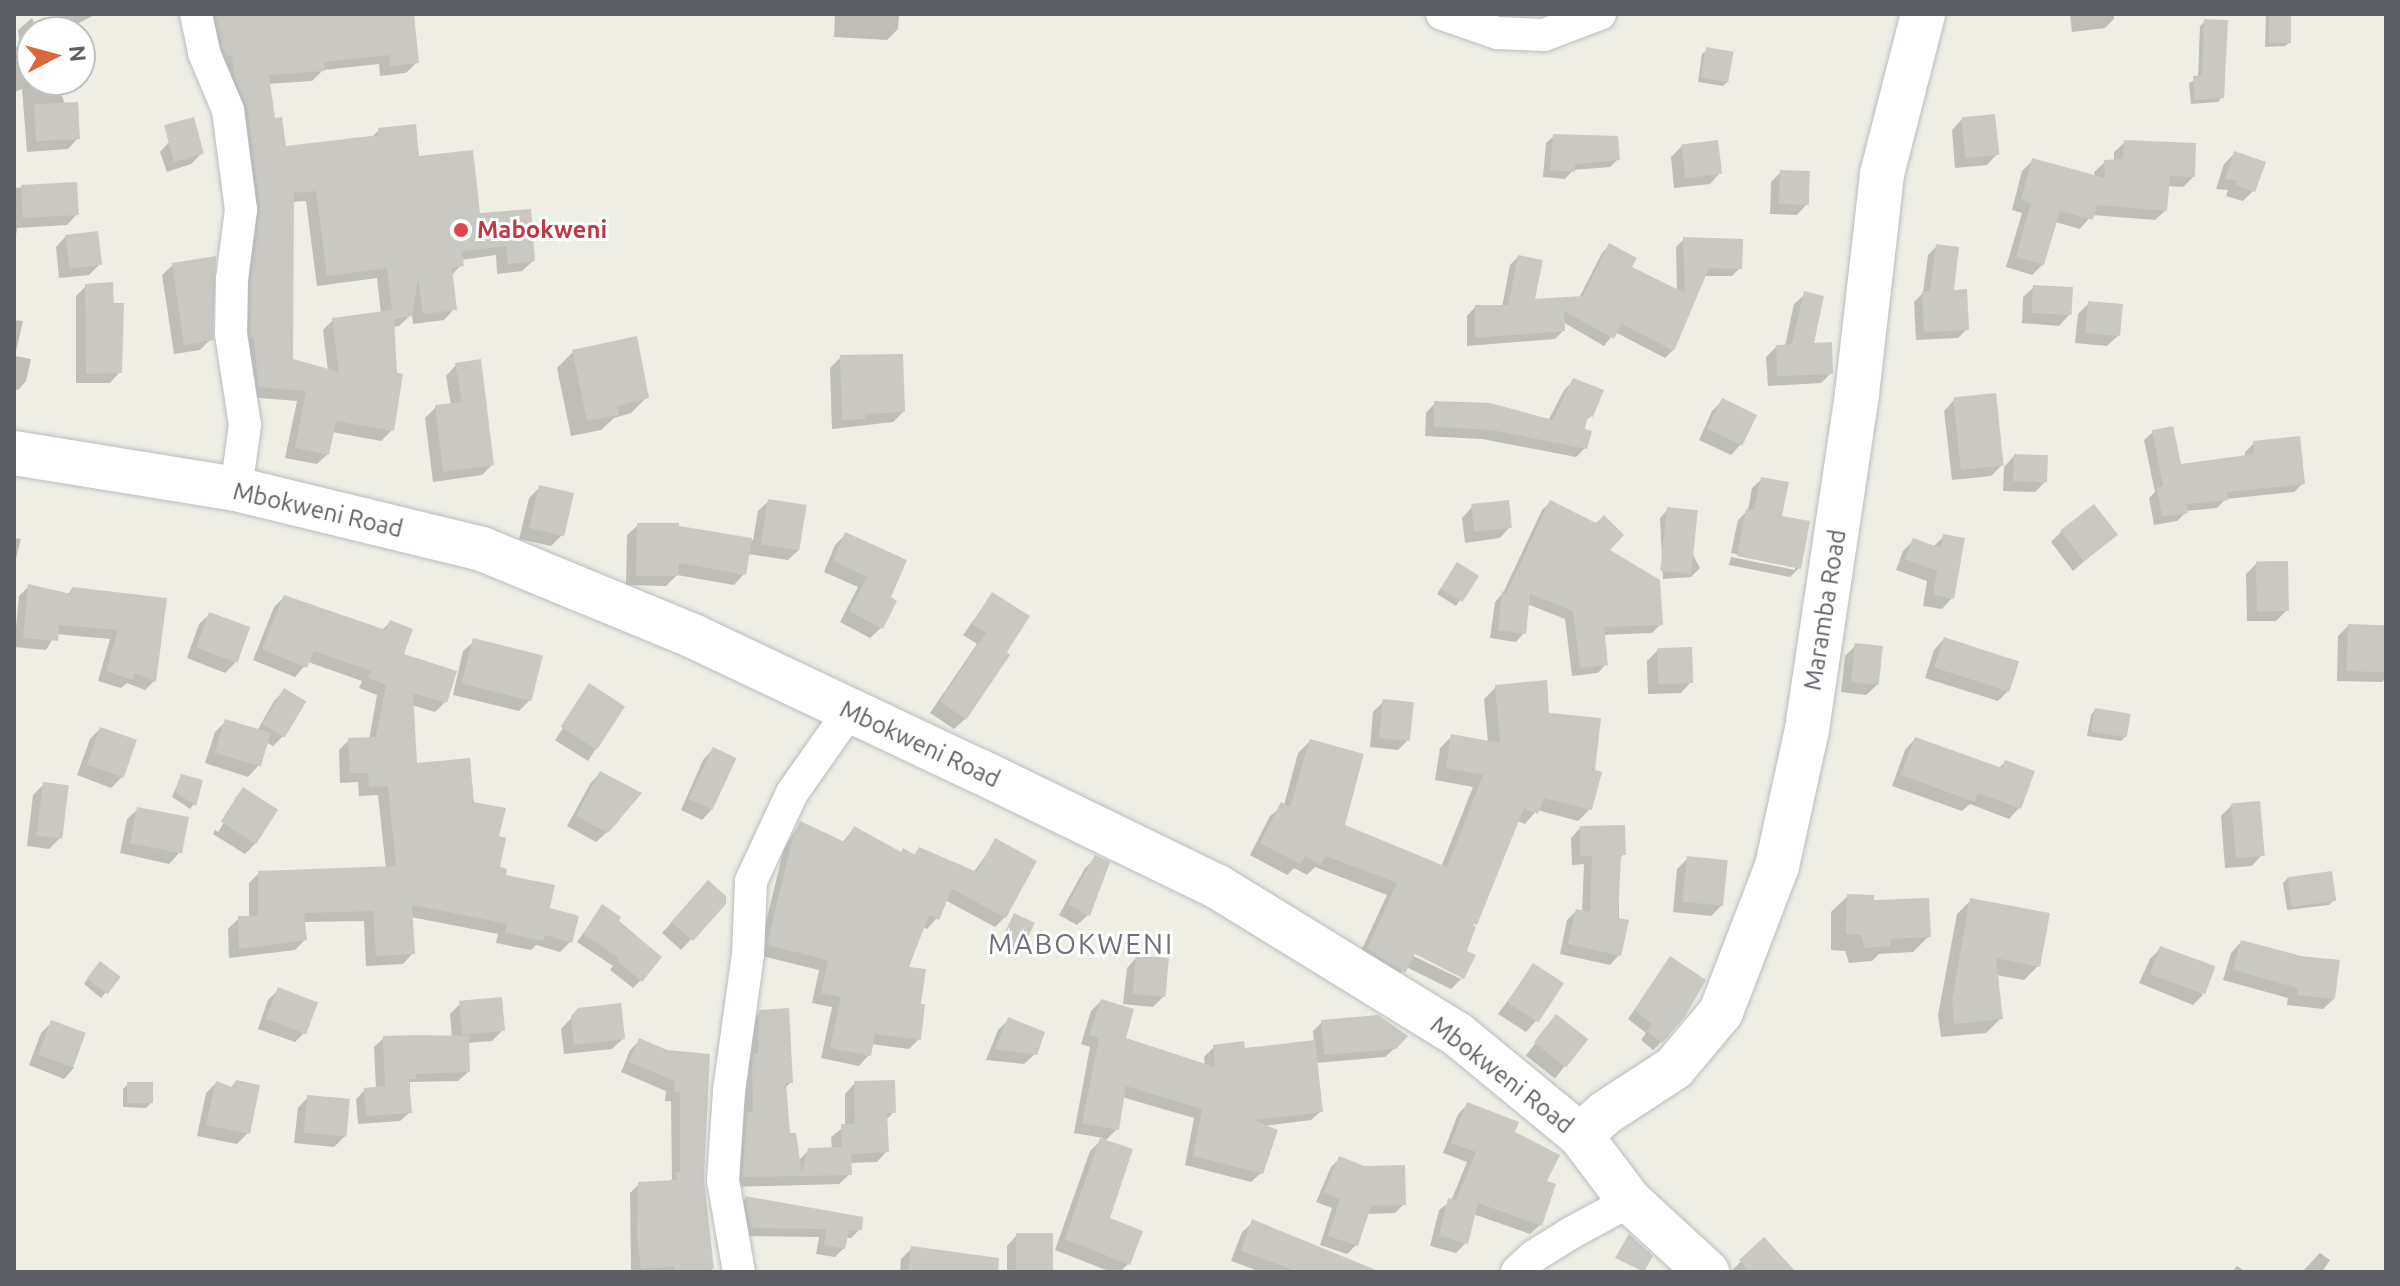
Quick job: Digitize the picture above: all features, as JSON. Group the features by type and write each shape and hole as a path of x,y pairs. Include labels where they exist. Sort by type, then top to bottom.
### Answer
{"street":[{"path":"196,14 204,53 228,110 241,210 232,279 231,334 245,425 236,489"},
{"path":"1442,14 1497,33 1544,35 1600,14"},
{"name":"Maramba Road","path":"1580,1135 1605,1113 1674,1068 1721,1012 1777,866 1816,668 1857,394 1882,174 1923,14"},
{"name":"Mbokweni Road","path":"14,453 236,489 482,549 695,637 1218,887 1457,1034 1580,1135 1630,1201 1707,1272"},
{"path":"739,1272 723,1180 729,1091 748,954 751,881 792,793 849,712"},
{"path":"1517,1272 1546,1248 1630,1201"}],"building":[{"path":"414,14 419,63 390,66 389,55 324,62 325,71 269,75 275,118 282,117 286,146 379,135 378,128 416,124 419,156 473,150 480,213 531,209 535,261 508,264 506,246 462,251 464,266 452,268 457,310 423,314 418,278 412,316 394,319 397,373 403,374 394,431 336,421 329,455 295,448 306,391 258,387 254,341 250,333 251,280 260,208 247,107 234,76 232,56 226,56 222,47 216,16","holes":["316,191 327,276 387,268 392,310 332,318 339,372 293,359 294,193"]},
{"path":"2269,14 2291,14 2291,43 2269,43"},
{"path":"2204,19 2228,20 2224,98 2195,100 2193,76 2202,75"},
{"path":"1706,47 1734,52 1728,82 1701,78"},
{"path":"78,102 80,139 36,141 34,104"},
{"path":"1995,114 1999,155 1965,158 1961,118"},
{"path":"194,117 204,154 174,162 164,125"},
{"path":"1553,134 1618,136 1620,160 1575,164 1575,172 1550,170"},
{"path":"1718,140 1722,174 1685,178 1681,145"},
{"path":"2124,140 2196,143 2195,177 2170,176 2167,211 2097,205 2093,220 2060,211 2044,265 2016,257 2031,203 2021,200 2032,158 2105,178 2104,160 2123,159"},
{"path":"2234,151 2266,162 2255,192 2235,185 2237,180 2225,179"},
{"path":"1780,170 1810,171 1809,205 1779,204"},
{"path":"77,182 79,215 23,218 21,185"},
{"path":"98,231 102,265 69,269 65,235"},
{"path":"1683,237 1743,239 1742,269 1709,268 1674,351 1622,324 1614,339 1564,311 1565,331 1475,338 1475,305 1508,305 1518,255 1543,260 1535,299 1583,296 1609,243 1637,258 1632,267 1685,293"},
{"path":"1936,244 1959,247 1954,290 1967,289 1969,330 1924,332 1922,292 1930,291"},
{"path":"216,256 213,340 184,345 172,263"},
{"path":"113,282 114,303 124,303 122,373 86,374 85,284"},
{"path":"2033,285 2073,287 2071,315 2032,313"},
{"path":"1804,291 1824,296 1814,343 1832,342 1833,374 1777,376 1776,345 1792,344"},
{"path":"2088,301 2123,304 2120,336 2085,333"},
{"path":"637,336 649,398 617,406 619,415 587,421 572,350"},
{"path":"903,354 905,412 865,414 865,419 842,420 840,355"},
{"path":"481,359 494,465 443,472 435,405 462,402 455,363"},
{"path":"1573,378 1604,390 1593,417 1588,415 1585,429 1592,431 1587,449 1492,430 1434,427 1434,401 1490,403 1553,420"},
{"path":"1996,393 2004,466 1961,470 1953,397"},
{"path":"1722,398 1757,415 1742,446 1707,429"},
{"path":"2173,426 2181,464 2254,454 2253,441 2300,436 2305,484 2227,492 2228,500 2186,504 2188,513 2162,517 2157,488 2163,486 2152,430"},
{"path":"2014,454 2048,455 2047,482 2013,481"},
{"path":"1761,477 1789,482 1782,516 1810,521 1801,569 1737,556 1746,509 1754,510"},
{"path":"539,485 574,493 564,536 529,528"},
{"path":"768,499 807,505 799,551 761,544"},
{"path":"1509,500 1512,528 1474,532 1471,504"},
{"path":"1550,500 1596,523 1604,515 1624,535 1610,550 1660,580 1663,625 1604,627 1608,665 1580,668 1573,611 1530,594 1526,634 1498,630 1502,591 1506,594"},
{"path":"2094,504 2118,535 2084,561 2060,530"},
{"path":"1667,507 1698,510 1691,574 1660,571"},
{"path":"637,523 679,523 679,526 752,538 746,575 679,563 678,576 636,576"},
{"path":"845,532 907,560 891,597 897,601 883,629 849,611 867,577 833,561"},
{"path":"1943,534 1965,538 1954,599 1933,595 1937,571 1905,559 1913,538 1941,548"},
{"path":"2288,561 2289,611 2257,612 2256,562"},
{"path":"1457,562 1479,576 1463,602 1441,588"},
{"path":"28,584 71,594 72,587 167,598 156,682 135,673 133,680 106,671 118,630 59,625 58,641 23,638"},
{"path":"992,592 1030,616 1007,652 1010,655 966,720 940,701 986,633 972,624"},
{"path":"284,595 386,630 390,620 413,629 404,654 457,671 447,703 413,693 417,763 470,758 474,802 506,808 499,836 506,838 500,867 507,869 506,875 555,885 550,908 579,916 572,943 545,935 543,941 505,933 507,924 412,905 415,954 376,956 373,911 304,913 307,940 239,949 238,916 258,916 258,871 396,866 388,786 369,787 368,773 350,773 348,738 376,737 386,685 368,678 371,671 314,651 307,668 262,649"},
{"path":"209,612 250,627 237,663 196,648"},
{"path":"2348,624 2386,625 2384,672 2346,671"},
{"path":"1944,637 2019,661 2009,692 1934,667"},
{"path":"473,638 543,655 531,701 462,684"},
{"path":"1855,643 1883,646 1879,685 1851,682"},
{"path":"1692,647 1693,683 1658,684 1657,648"},
{"path":"1547,680 1549,713 1601,718 1595,770 1602,772 1592,810 1544,798 1538,814 1524,808 1477,925 1471,923 1476,927 1467,951 1476,955 1464,979 1415,954 1405,973 1367,949 1397,883 1326,856 1320,865 1305,856 1300,864 1260,843 1281,802 1290,807 1310,739 1364,754 1345,825 1447,867 1483,775 1446,768 1451,734 1500,743 1495,685"},
{"path":"589,683 625,706 597,750 561,727"},
{"path":"284,688 306,701 285,737 262,724"},
{"path":"1383,699 1414,702 1410,741 1379,738"},
{"path":"2095,708 2131,714 2127,737 2091,732"},
{"path":"225,719 271,733 261,767 215,752"},
{"path":"100,727 137,740 124,778 87,765"},
{"path":"1915,737 2002,768 2005,760 2035,771 2021,809 1978,793 1975,802 1901,775"},
{"path":"713,747 737,758 712,810 689,799"},
{"path":"600,771 642,793 608,833 576,816"},
{"path":"181,774 203,780 196,806 175,792"},
{"path":"43,782 69,785 62,839 36,836"},
{"path":"243,787 278,810 256,844 221,821"},
{"path":"2260,801 2265,856 2236,858 2231,804"},
{"path":"137,807 189,817 182,853 130,843"},
{"path":"800,821 845,842 854,826 901,852 903,848 915,855 919,847 977,872 995,838 1037,861 1006,918 952,889 939,920 929,915 909,967 926,969 921,1004 925,1004 921,1040 875,1034 871,1056 830,1048 841,997 821,993 828,960 767,945 793,836"},
{"path":"1625,825 1626,855 1621,855 1618,918 1629,920 1621,956 1568,944 1576,909 1590,912 1592,856 1580,856 1580,826"},
{"path":"1095,855 1110,862 1090,916 1068,904"},
{"path":"1687,856 1728,860 1723,906 1682,902"},
{"path":"2332,871 2336,901 2292,907 2287,877"},
{"path":"708,880 726,896 726,904 693,941 671,922"},
{"path":"1847,894 1874,895 1874,900 1929,898 1931,937 1890,939 1890,946 1865,948 1861,935 1846,934"},
{"path":"1970,898 2050,913 2040,967 1996,958 2003,1019 1954,1024 1952,1000"},
{"path":"602,904 621,917 619,921 662,957 642,982 617,961 619,958 583,934"},
{"path":"1014,913 1035,923 1023,948 1002,938"},
{"path":"2241,940 2301,956 2340,960 2335,999 2297,995 2298,988 2233,970"},
{"path":"2160,946 2215,966 2205,994 2150,974"},
{"path":"1136,955 1169,958 1165,997 1133,994"},
{"path":"1670,956 1706,980 1684,1018 1662,1043 1647,1031 1652,1024 1634,1010"},
{"path":"100,961 121,977 108,994 87,979"},
{"path":"1533,963 1564,983 1538,1023 1507,1002"},
{"path":"278,987 318,1002 306,1034 266,1019"},
{"path":"502,997 505,1031 462,1035 459,1001"},
{"path":"1101,999 1134,1009 1126,1038 1215,1067 1213,1045 1244,1041 1245,1048 1315,1040 1323,1112 1254,1120 1278,1130 1263,1174 1193,1156 1202,1109 1126,1086 1119,1130 1082,1123 1099,1038 1089,1035"},
{"path":"621,1003 625,1039 574,1045 571,1016 578,1008"},
{"path":"789,1008 793,1083 786,1083 790,1133 796,1133 802,1173 808,1148 842,1147 841,1124 855,1124 854,1081 895,1080 896,1113 887,1113 889,1152 851,1154 852,1175 742,1177 747,1112 753,1112 752,1067 753,1054 758,1054 759,1010"},
{"path":"1556,1014 1588,1039 1566,1068 1534,1042"},
{"path":"1378,1015 1408,1036 1396,1049 1324,1055 1321,1020"},
{"path":"1008,1017 1045,1032 1037,1055 995,1049"},
{"path":"51,1020 86,1033 73,1067 38,1055"},
{"path":"383,1036 469,1036 470,1072 416,1074 416,1079 409,1079 412,1113 366,1116 364,1088 385,1086"},
{"path":"639,1038 667,1050 710,1054 704,1179 714,1269 675,1272 674,1266 641,1269 637,1235 638,1182 677,1180 676,1172 680,1172 680,1093 674,1092 675,1081 629,1062"},
{"path":"236,1080 260,1085 250,1134 206,1125 216,1081 232,1087"},
{"path":"127,1082 153,1082 153,1103 127,1103"},
{"path":"307,1095 350,1099 347,1137 304,1133"},
{"path":"1467,1102 1519,1122 1515,1132 1560,1155 1547,1181 1556,1184 1542,1226 1478,1203 1468,1244 1439,1236 1448,1198 1456,1200 1476,1152 1451,1143"},
{"path":"1100,1138 1133,1149 1110,1218 1143,1231 1130,1265 1065,1239"},
{"path":"1339,1156 1364,1166 1405,1165 1406,1205 1371,1206 1358,1246 1328,1236 1340,1199 1324,1192"},
{"path":"745,1196 863,1217 862,1230 849,1230 845,1249 824,1245 827,1229 751,1228"},
{"path":"1252,1219 1376,1272 1299,1272 1241,1251"},
{"path":"1016,1233 1053,1233 1053,1272 1016,1272"},
{"path":"1629,1234 1653,1256 1644,1272 1615,1258"},
{"path":"1764,1237 1796,1272 1750,1272 1739,1260"},
{"path":"911,1246 999,1258 998,1272 908,1272"}],"place":[{"name":"Mabokweni","path":"461,230"}],"district":[{"name":"MABOKWENI","path":"1081,944"}]}
